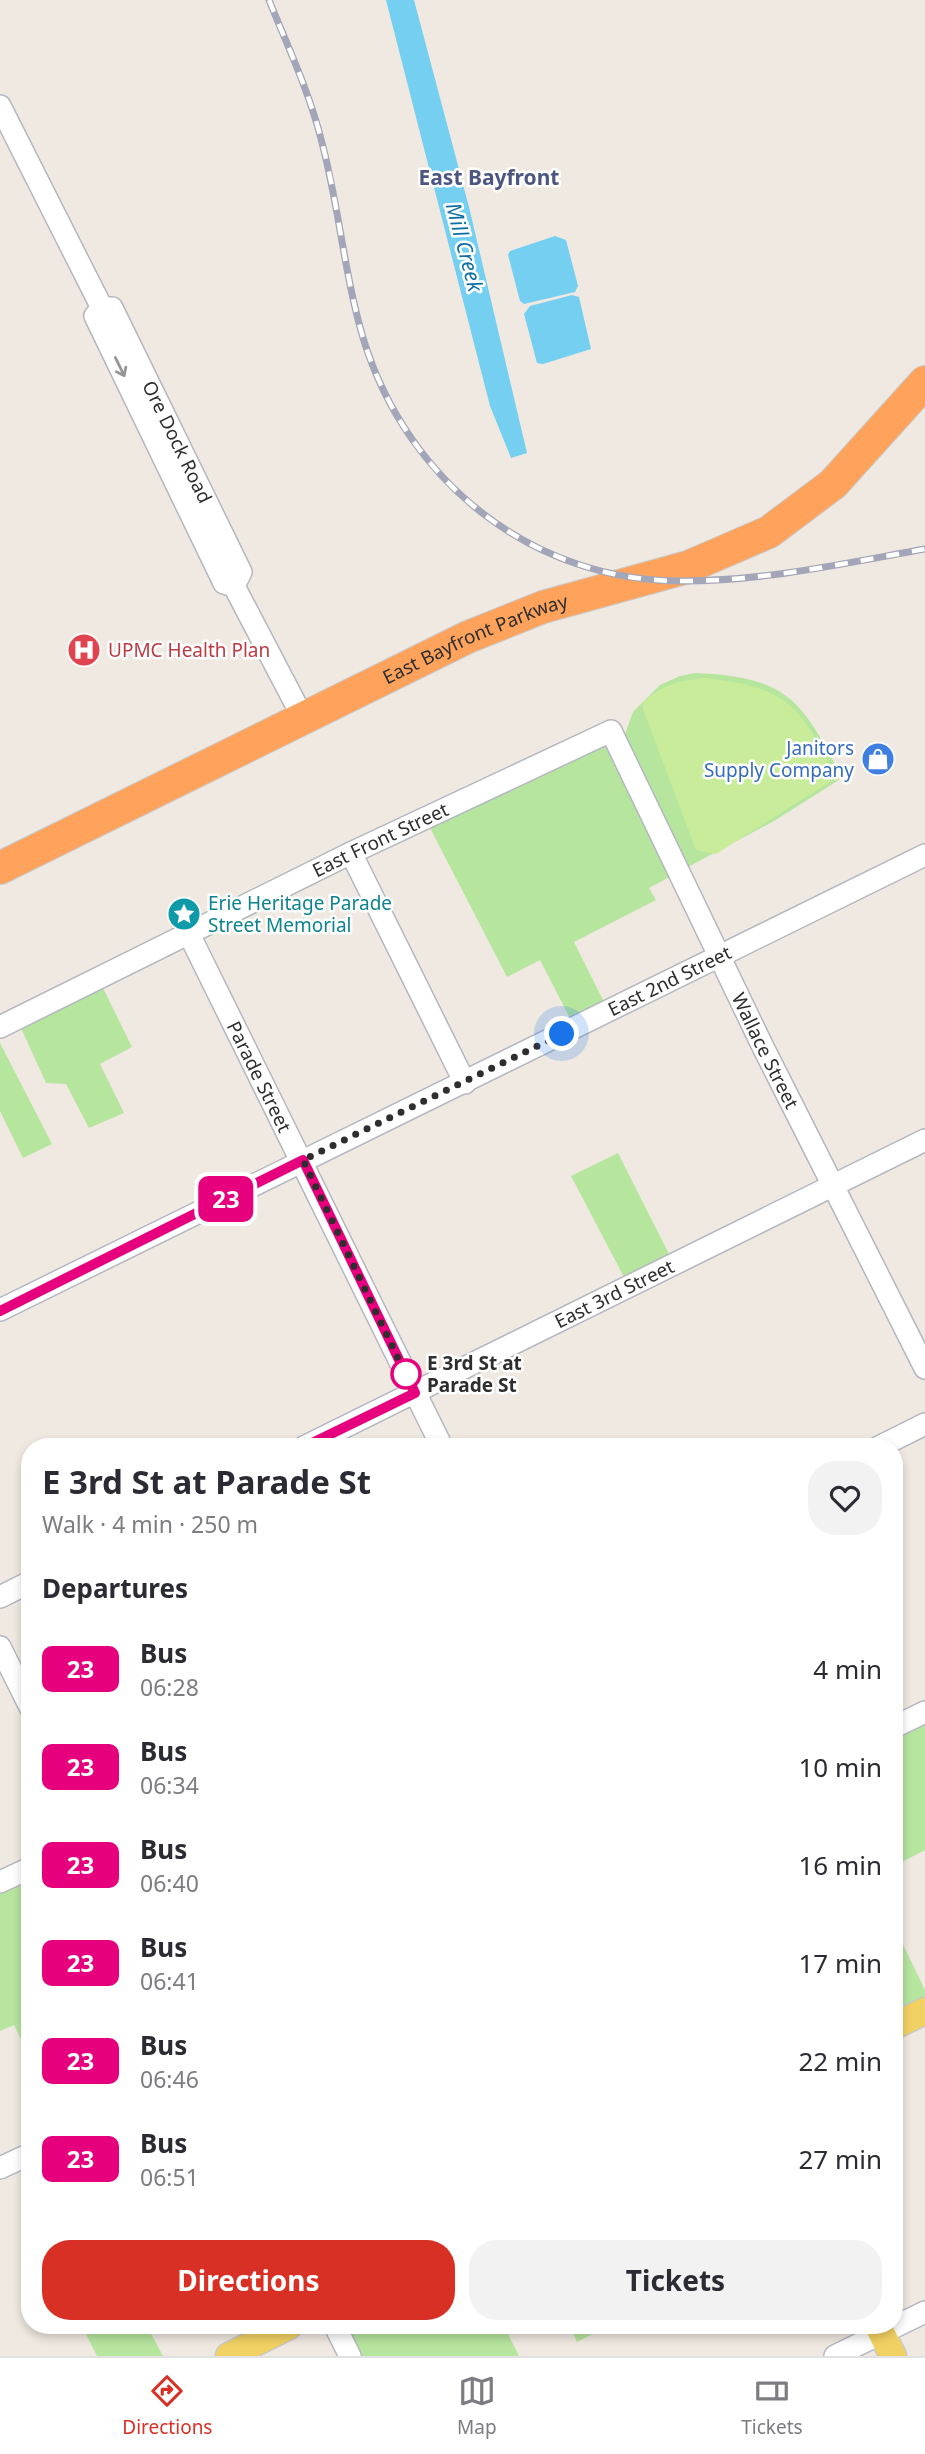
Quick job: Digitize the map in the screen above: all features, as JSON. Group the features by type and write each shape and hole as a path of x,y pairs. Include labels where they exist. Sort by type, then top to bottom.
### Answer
{"highway":[{"name":"East Bayfront Parkway","path":"0,868 506,620 552,604 688,567 769,532 795,516 833,484 925,382"}],"main road":[{"path":"903,2022 925,2011"},
{"path":"229,2356 273,2334"}],"street":[{"name":"Ore Dock Road","path":"0,106 102,308 95,316 182,499 224,583 234,586 303,719"},
{"name":"East Front Street","path":"0,1027 351,853 611,731"},
{"name":"Wallace Street","path":"611,731 925,1368"},
{"path":"351,853 465,1083"},
{"name":"East 2nd Street","path":"0,1310 925,855"},
{"name":"Parade Street","path":"189,934 303,1160 438,1438"},
{"name":"East 3rd Street","path":"322,1438 925,1140"},
{"path":"897,1438 925,1424"},
{"path":"0,1597 21,1586"},
{"path":"0,1647 21,1689"},
{"path":"903,1723 925,1712"},
{"path":"0,1882 21,1872"},
{"path":"0,2168 21,2158"},
{"path":"903,2326 925,2312"},
{"path":"339,2334 350,2356"},
{"path":"835,2356 884,2338"}],"green space":[{"path":"695,673 752,680 772,687 788,698 815,729 842,778 774,821 649,888 656,900 574,942 604,1002 571,1020 540,960 507,977 429,826 625,734 633,712 660,685"},
{"path":"706,678 757,688 775,695 789,705 812,733 836,778 716,854 696,850 643,709 643,702 665,687"},
{"path":"103,988 132,1047 100,1064 124,1113 89,1128 66,1084 46,1083 21,1028"},
{"path":"0,1043 52,1144 23,1158 0,1111"},
{"path":"618,1153 670,1256 625,1279 571,1176"},
{"path":"925,1722 925,1850 903,1861 903,1733"},
{"path":"21,1884 21,2039 14,2025 0,2031 0,1894"},
{"path":"903,1945 925,1990 925,1997 903,2008"},
{"path":"86,2334 151,2334 163,2356 97,2356"},
{"path":"350,2334 508,2334 519,2356 362,2356"},
{"path":"574,2334 592,2334 577,2342"}],"water":[{"name":"Mill Creek","path":"386,0 414,0 469,207 527,453 511,458 490,406"},
{"path":"555,236 566,240 578,286 575,292 524,304 520,301 508,255 510,251"},
{"path":"572,295 579,297 591,349 543,364 537,363 524,314 530,306"}],"railway":[{"path":"269,0 316,121 357,316 384,392 411,438 445,479 484,514 528,543 576,564 629,577 684,581 744,578 925,549"}],"bus line":[{"name":"23","path":"0,1311 303,1160 415,1393 322,1438"}],"place":[{"name":"UPMC Health Plan","path":"84,650"},
{"name":"Janitors Supply Company","path":"878,759"},
{"name":"Erie Heritage Parade Street Memorial","path":"184,914"},
{"name":"E 3rd St at Parade St","path":"406,1374"}],"district":[{"name":"East Bayfront","path":"489,177"}],"route":[{"path":"406,1374 407,1377 303,1160 562,1034"}]}
